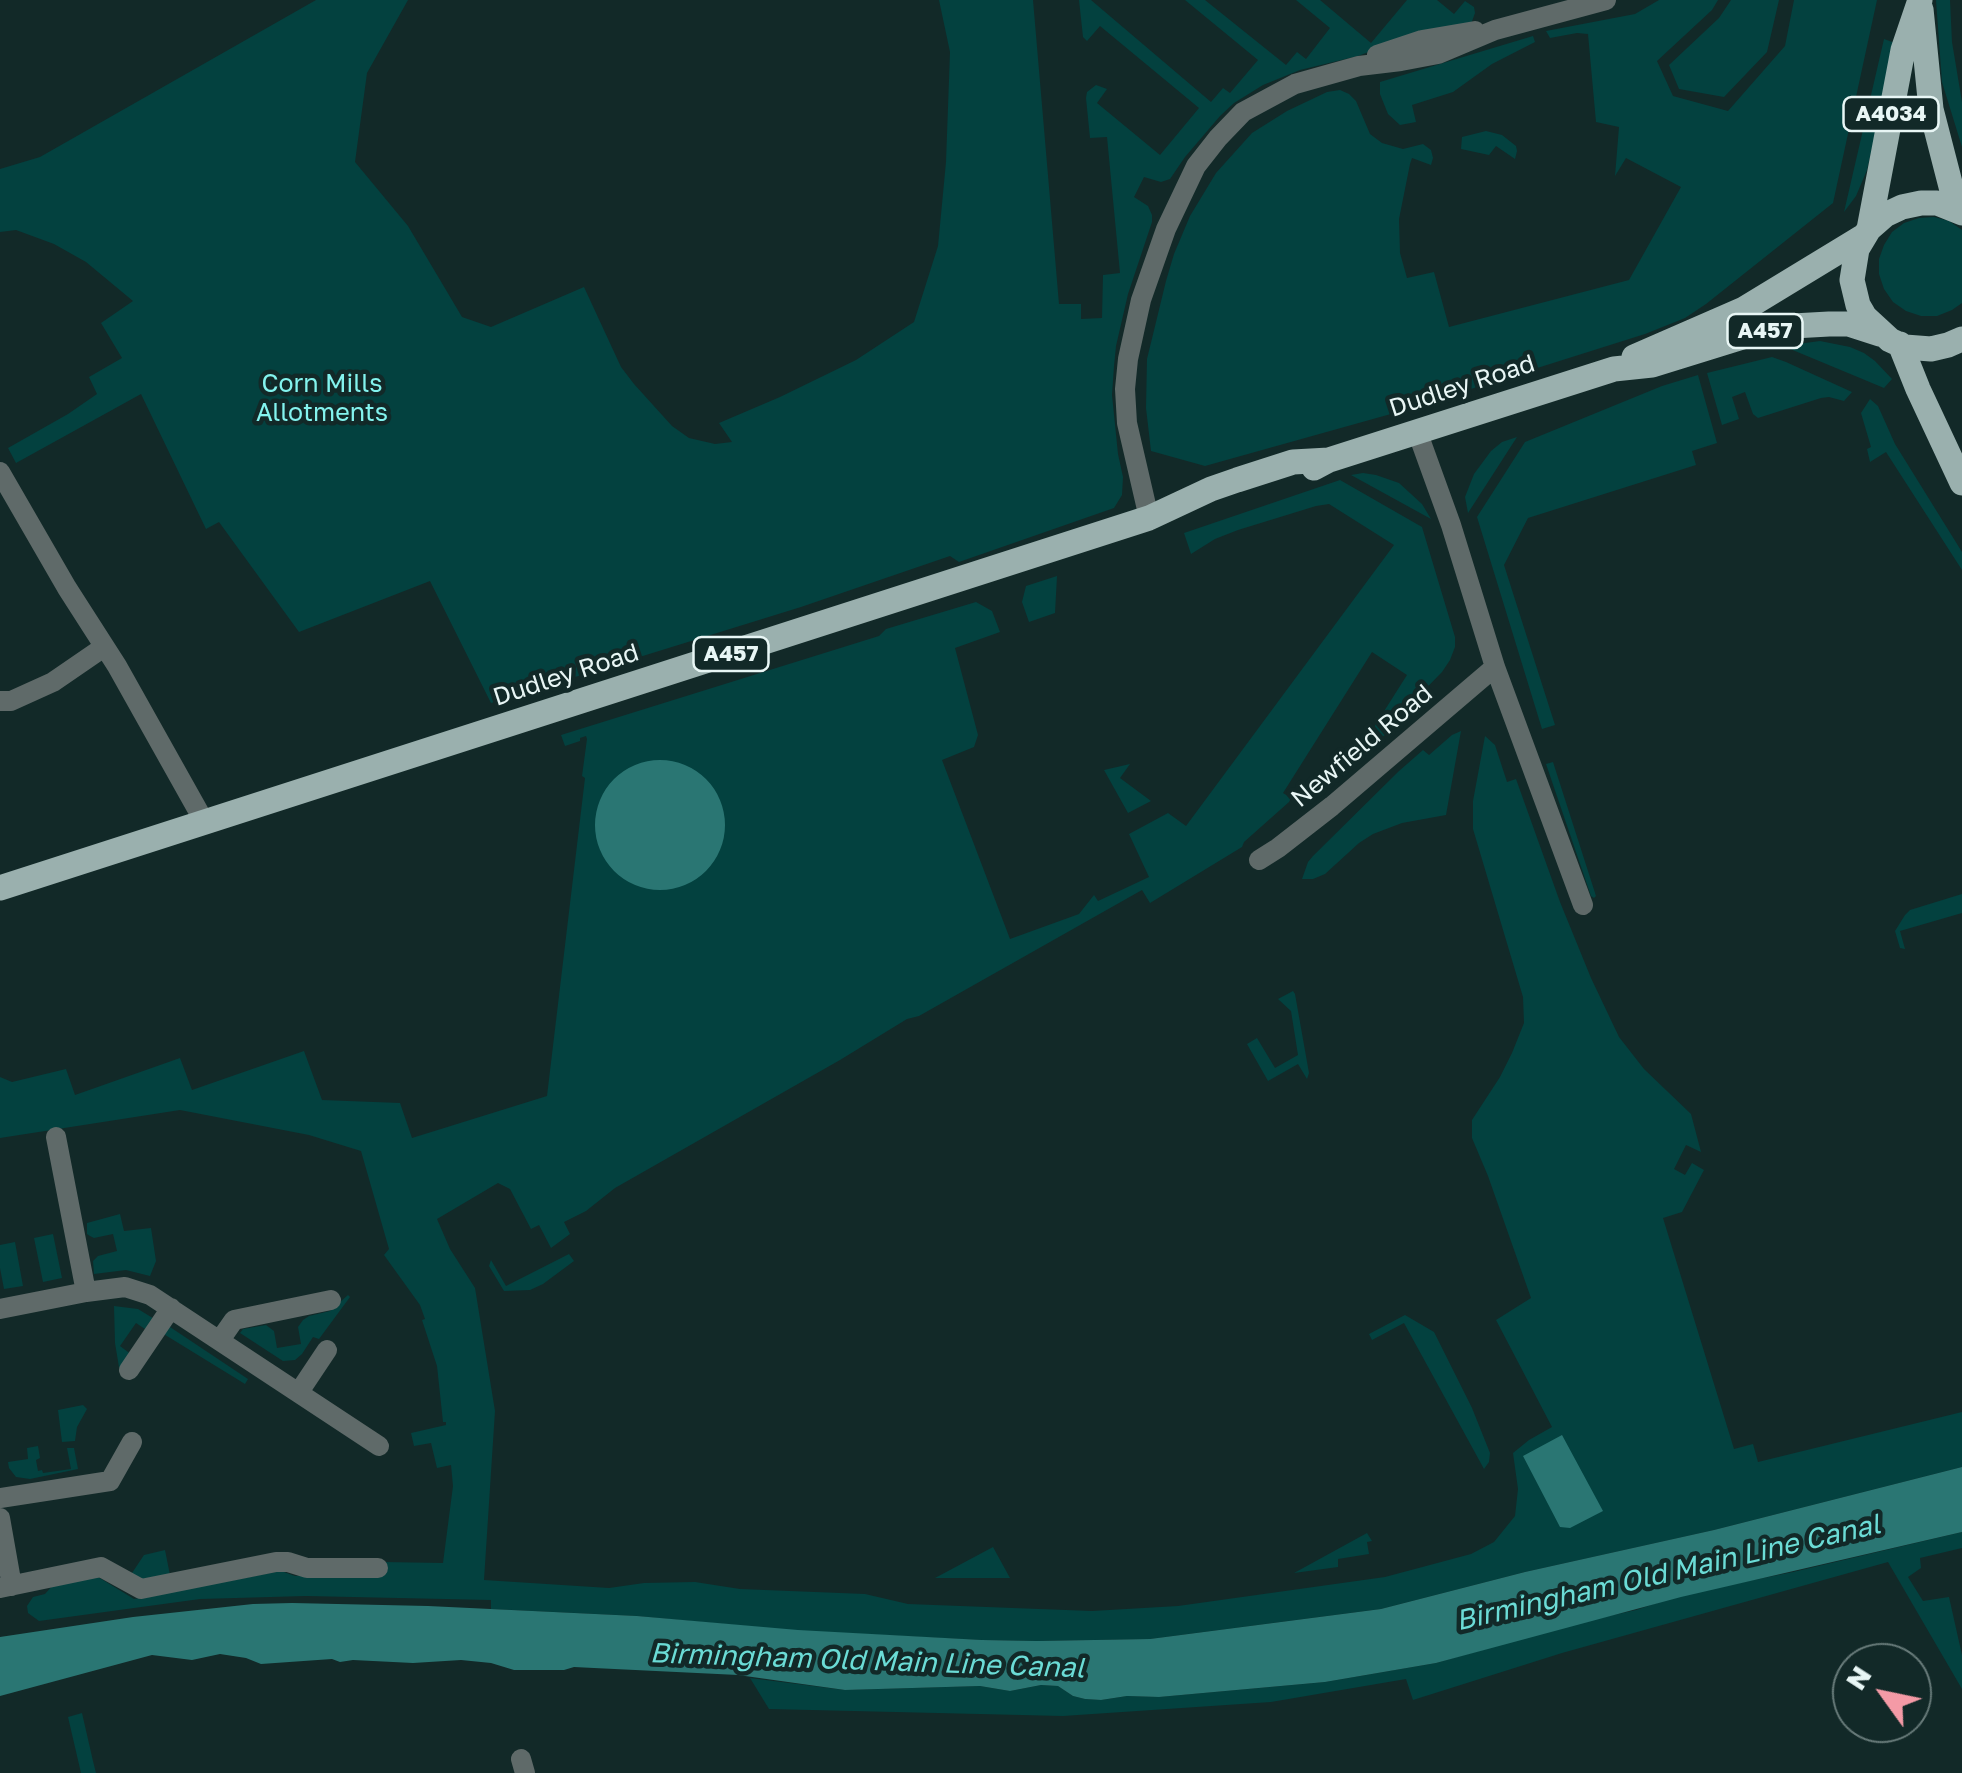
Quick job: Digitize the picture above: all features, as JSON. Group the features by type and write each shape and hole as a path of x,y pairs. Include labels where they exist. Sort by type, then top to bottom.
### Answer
{"main road":[{"name":"A4034","path":"1920,0 1931,109 1960,211"},
{"name":"A4034","path":"1866,232 1903,50 1920,0"},
{"name":"A457","path":"1866,232 1885,215 1911,204 1929,202 1960,211"},
{"path":"1866,232 1854,260 1854,290 1864,317 1890,339 1962,483"},
{"name":"Dudley Road","path":"0,888 1150,518 1214,505 1296,478 1329,460 1614,368 1744,309 1866,232"},
{"name":"Dudley Road","path":"1614,368 1652,365 1752,334 1793,326 1850,324 1890,339"},
{"name":"A457","path":"1890,339 1931,349 1962,339"}],"street":[{"path":"1150,518 1126,423 1125,389 1131,346 1153,263 1180,197 1196,166 1218,138 1243,112 1295,84 1359,66 1377,55 1422,40 1495,30 1606,0"},
{"path":"1418,431 1495,667 1583,906"},
{"path":"0,472 117,666 204,823"},
{"path":"0,700 11,701 54,682 104,647"},
{"name":"Newfield Road","path":"1259,860 1332,806 1495,667"},
{"path":"56,1137 86,1292"},
{"path":"0,1310 126,1287 150,1295 378,1446"},
{"path":"220,1340 234,1320 331,1300"},
{"path":"129,1370 171,1308"},
{"path":"298,1392 327,1350"},
{"path":"0,1498 110,1481 132,1442"},
{"path":"0,1518 6,1587 101,1567 142,1590 276,1562 306,1568 378,1568"}],"green space":[{"name":"Corn Mills Allotments","path":"316,0 408,0 367,73 355,162 408,226 462,317 491,327 584,287 621,367 634,384 672,426 689,438 715,444 732,442 719,423 856,360 914,322 938,246 946,162 950,52 939,0 1033,0 1059,304 1081,304 1081,319 1102,318 1103,275 1120,273 1107,137 1090,138 1087,92 1096,85 1107,89 1097,103 1160,155 1199,108 1100,26 1087,41 1083,37 1079,0 1091,0 1211,102 1223,88 1230,93 1258,60 1185,0 1205,0 1286,65 1297,52 1306,59 1330,28 1296,0 1320,0 1371,43 1407,0 1437,0 1454,14 1465,1 1474,7 1475,13 1471,24 1405,38 1263,85 1220,116 1170,179 1161,182 1144,177 1134,197 1148,206 1152,222 1128,294 1114,366 1112,395 1123,477 1122,495 1114,508 959,562 950,556 801,607 491,703 430,581 299,632 219,522 206,529 141,394 16,463 8,448 97,394 89,377 122,358 101,323 133,301 86,262 54,244 16,230 0,232 0,169 40,157"},
{"path":"1659,0 1718,0 1657,61 1673,96 1728,111 1785,46 1794,0 1877,0 1833,203 1706,304 1685,318 1645,334 1398,412 1205,466 1151,451 1146,408 1147,359 1174,254 1190,216 1216,173 1252,133 1327,92 1340,90 1349,94 1370,134 1382,143 1403,149 1423,144 1431,150 1431,165 1412,158 1410,164 1399,219 1400,253 1407,278 1434,272 1449,327 1629,280 1681,187 1626,158 1615,176 1619,127 1596,122 1588,34 1550,38 1546,31 1635,14"},
{"path":"1731,0 1779,0 1767,52 1724,97 1679,89 1669,65 1719,18"},
{"path":"1936,0 1950,0 1962,102 1962,147 1942,82"},
{"path":"1533,36 1535,42 1492,64 1453,92 1412,105 1416,122 1400,125 1388,114 1380,82"},
{"path":"1884,39 1895,43 1867,170 1844,212"},
{"path":"1486,131 1502,135 1516,146 1515,159 1496,146 1489,155 1461,149 1462,137"},
{"path":"1934,217 1962,230 1962,303 1937,316 1921,316 1893,302 1879,274 1879,259 1892,232 1904,223"},
{"path":"1820,341 1864,353 1892,379 1884,388 1783,346"},
{"path":"1772,357 1852,392 1844,401 1821,398 1758,418 1745,392 1732,397 1739,419 1722,425 1707,373"},
{"path":"1698,375 1717,443 1692,451 1696,465 1528,518 1504,565 1555,725 1542,729 1477,517 1525,442"},
{"path":"1870,399 1878,406 1895,444 1962,552 1962,570 1886,452 1870,462 1867,449 1871,447 1861,413"},
{"path":"1517,437 1468,513 1465,497 1474,474 1491,451"},
{"path":"1363,473 1399,483 1422,504 1431,519 1351,475"},
{"path":"1340,480 1422,527 1455,637 1455,647 1442,672 1400,715 1403,720 1374,744 1362,746 1407,675 1372,652 1283,793 1291,798 1289,802 1242,847 1150,903 1142,890 919,1016 907,1019 615,1188 586,1211 564,1222 570,1234 551,1248 539,1225 531,1229 510,1189 498,1183 437,1219 450,1249 475,1288 495,1411 484,1580 609,1588 695,1582 740,1589 865,1594 908,1604 1092,1611 1178,1606 1385,1577 1471,1554 1494,1542 1515,1516 1518,1489 1513,1453 1552,1427 1496,1320 1531,1298 1472,1138 1472,1120 1500,1077 1524,1023 1523,997 1473,829 1473,801 1485,736 1495,745 1507,782 1516,779 1560,902 1619,1037 1644,1069 1691,1114 1701,1152 1686,1145 1674,1169 1685,1175 1692,1163 1704,1170 1682,1212 1663,1218 1734,1449 1753,1444 1758,1462 1962,1412 1962,1467 1381,1609 1150,1639 982,1640 798,1631 637,1616 491,1609 491,1600 306,1596 200,1599 39,1621 28,1613 27,1606 33,1597 45,1594 53,1585 98,1577 134,1599 281,1571 295,1576 380,1575 382,1562 443,1563 453,1486 451,1465 437,1468 431,1443 414,1446 411,1433 446,1425 437,1366 420,1305 384,1255 389,1249 361,1151 309,1135 180,1110 0,1138 0,1077 12,1082 66,1069 75,1095 180,1058 192,1090 304,1051 322,1100 400,1103 412,1138 547,1096 587,739 586,736 565,746 561,735 976,602 992,611 1000,632 955,648 978,735 974,747 942,760 1010,939 1079,914 1094,895 1098,901 1149,877 1129,834 1168,813 1186,826 1394,545 1329,504 1238,530 1191,554 1184,533"},
{"path":"1057,576 1055,613 1029,622 1022,602 1026,586"},
{"path":"1461,731 1446,815 1402,823 1373,834 1325,874 1302,879 1313,856 1399,771 1423,750 1429,755"},
{"path":"1553,762 1596,896 1594,898 1546,764"},
{"path":"1130,764 1120,778 1151,801 1128,813 1104,770"},
{"path":"1962,894 1962,913 1900,931 1905,949 1900,948 1895,931 1910,910"},
{"path":"1293,991 1309,1073 1307,1079 1298,1064 1268,1081 1247,1044 1257,1038 1275,1068 1298,1055 1291,1011 1278,999"},
{"path":"120,1214 124,1231 151,1228 156,1261 150,1276 126,1270 94,1274 93,1261 98,1256 117,1251 113,1234 94,1238 87,1234 87,1223"},
{"path":"53,1234 62,1278 43,1282 34,1238"},
{"path":"15,1242 23,1286 4,1289 0,1245"},
{"path":"569,1254 574,1261 530,1290 504,1291 489,1266 491,1260 506,1286"},
{"path":"348,1295 319,1339 313,1337 295,1360 283,1361 240,1333 266,1325 274,1331 277,1348 301,1344 298,1327 303,1320 330,1311"},
{"path":"114,1306 138,1309 156,1320 148,1331 136,1323 120,1346 132,1355 120,1373 115,1343"},
{"path":"1405,1315 1434,1332 1490,1453 1484,1469 1404,1323 1372,1340 1369,1334"},
{"path":"167,1325 248,1379 245,1384 162,1333"},
{"path":"83,1405 87,1409 77,1427 75,1441 62,1442 58,1410"},
{"path":"38,1446 38,1471 71,1469 67,1448 74,1448 78,1469 30,1479 16,1477 8,1462 28,1459 27,1448"},
{"path":"1962,1532 1962,1548 1920,1558 1921,1568 1908,1577 1923,1601 1949,1597 1962,1655 1962,1689 1888,1562 1562,1653 1413,1700 1406,1679 1271,1702 1063,1716 769,1709 750,1678 845,1690 980,1686 1010,1691 1058,1686 1073,1696 1101,1700 1325,1682 1436,1663 1684,1594"},
{"path":"1367,1533 1372,1541 1367,1542 1369,1554 1338,1559 1338,1567 1294,1573"},
{"path":"993,1547 1010,1578 935,1578"},
{"path":"165,1550 170,1575 139,1582 130,1576 144,1555"},
{"path":"82,1713 96,1773 81,1773 68,1717"}],"water":[{"path":"660,760 685,765 706,779 720,800 725,825 720,850 706,871 685,885 660,890 635,885 614,871 600,850 595,825 600,800 614,779 635,765"},
{"path":"1562,1435 1603,1511 1570,1528 1560,1527 1523,1456"},
{"name":"Birmingham Old Main Line Canal","path":"1962,1467 1962,1532 1681,1597 1436,1663 1325,1682 1101,1700 1073,1696 1058,1686 1041,1685 1010,1691 980,1686 845,1690 738,1675 574,1667 514,1670 461,1660 413,1663 332,1659 261,1664 220,1654 192,1660 152,1655 0,1696 0,1637 253,1604 428,1606 637,1616 982,1640 1150,1639 1381,1609"}]}
